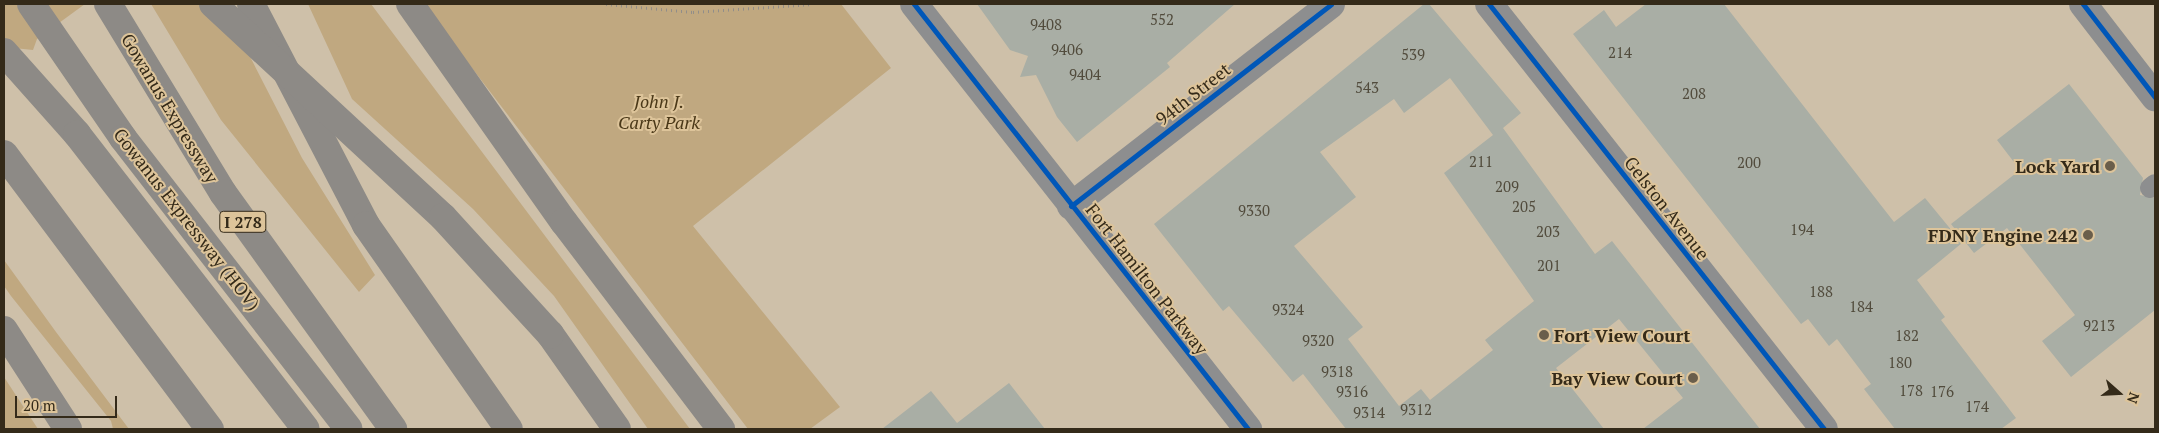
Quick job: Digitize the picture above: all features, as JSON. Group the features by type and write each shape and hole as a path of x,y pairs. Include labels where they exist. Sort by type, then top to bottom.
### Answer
{"highway":[{"name":"Gowanus Expressway (HOV)","path":"32,4 124,138 349,429"},
{"name":"Gowanus Expressway","path":"108,4 223,193 393,429"},
{"path":"213,4 442,217 550,334 616,429"},
{"path":"251,4 366,225 510,429"},
{"path":"410,4 564,222 721,429"},
{"path":"4,52 124,193 306,429"},
{"path":"4,154 210,429"},
{"path":"4,330 68,429"}],"street":[{"name":"Fort Hamilton Parkway","path":"914,4 1248,429"},
{"name":"94th Street","path":"1071,206 1331,4"},
{"name":"Gelston Avenue","path":"1489,4 1824,429"},
{"path":"2083,4 2155,97"}],"path":[{"path":"606,4 693,12 813,4"}],"green space":[{"path":"4,4 85,4 37,39 33,50 4,47"},
{"path":"151,4 223,4 302,158 375,275 359,292 221,120"},
{"path":"308,4 371,4 690,429 648,429 554,296 473,209 352,99"},
{"name":"John J. Carty Park","path":"423,4 841,4 891,68 693,226 840,407 810,429 748,429"},
{"path":"4,260 129,429 113,429 111,421 11,296 4,286"},
{"path":"4,377 38,429 4,429"}],"building":[{"path":"977,4 1235,4 1167,63 1170,67 1077,142 1057,117 1036,75 1020,77 1028,56 1010,50"},
{"path":"1424,4 1429,4 1521,113 1503,128 1595,254 1612,241 1760,429 1643,429 1683,398 1619,319 1556,368 1604,429 1346,429 1303,374 1293,382 1229,306 1223,311 1154,224","holes":["1450,78 1493,135 1444,173 1534,301 1485,340 1493,350 1430,400 1421,389 1399,406 1348,339 1363,327 1294,246 1356,197 1320,152 1394,99 1404,113"]},
{"path":"1646,4 1724,4 1894,222 1925,198 1962,243 1917,280 1945,317 1941,320 2016,418 2001,429 1895,429 1864,389 1871,384 1837,339 1829,346 1808,319 1801,324 1573,34 1604,10 1616,27"},
{"path":"2069,84 2143,178 2140,195 2155,198 2155,310 2071,377 2042,341 2075,315 2007,228 1974,253 1951,224 2020,170 1997,140"},
{"path":"1009,383 1045,429 882,429 931,391 957,423"}],"cycle path":[{"path":"914,4 1248,429"},
{"path":"1071,206 1331,4"},
{"path":"1489,4 1824,429"},
{"path":"2083,4 2155,97"}],"place":[{"name":"Lock Yard","path":"2110,166"},
{"name":"FDNY Engine 242","path":"2088,235"},
{"name":"Fort View Court","path":"1544,335"},
{"name":"Bay View Court","path":"1693,378"}]}
